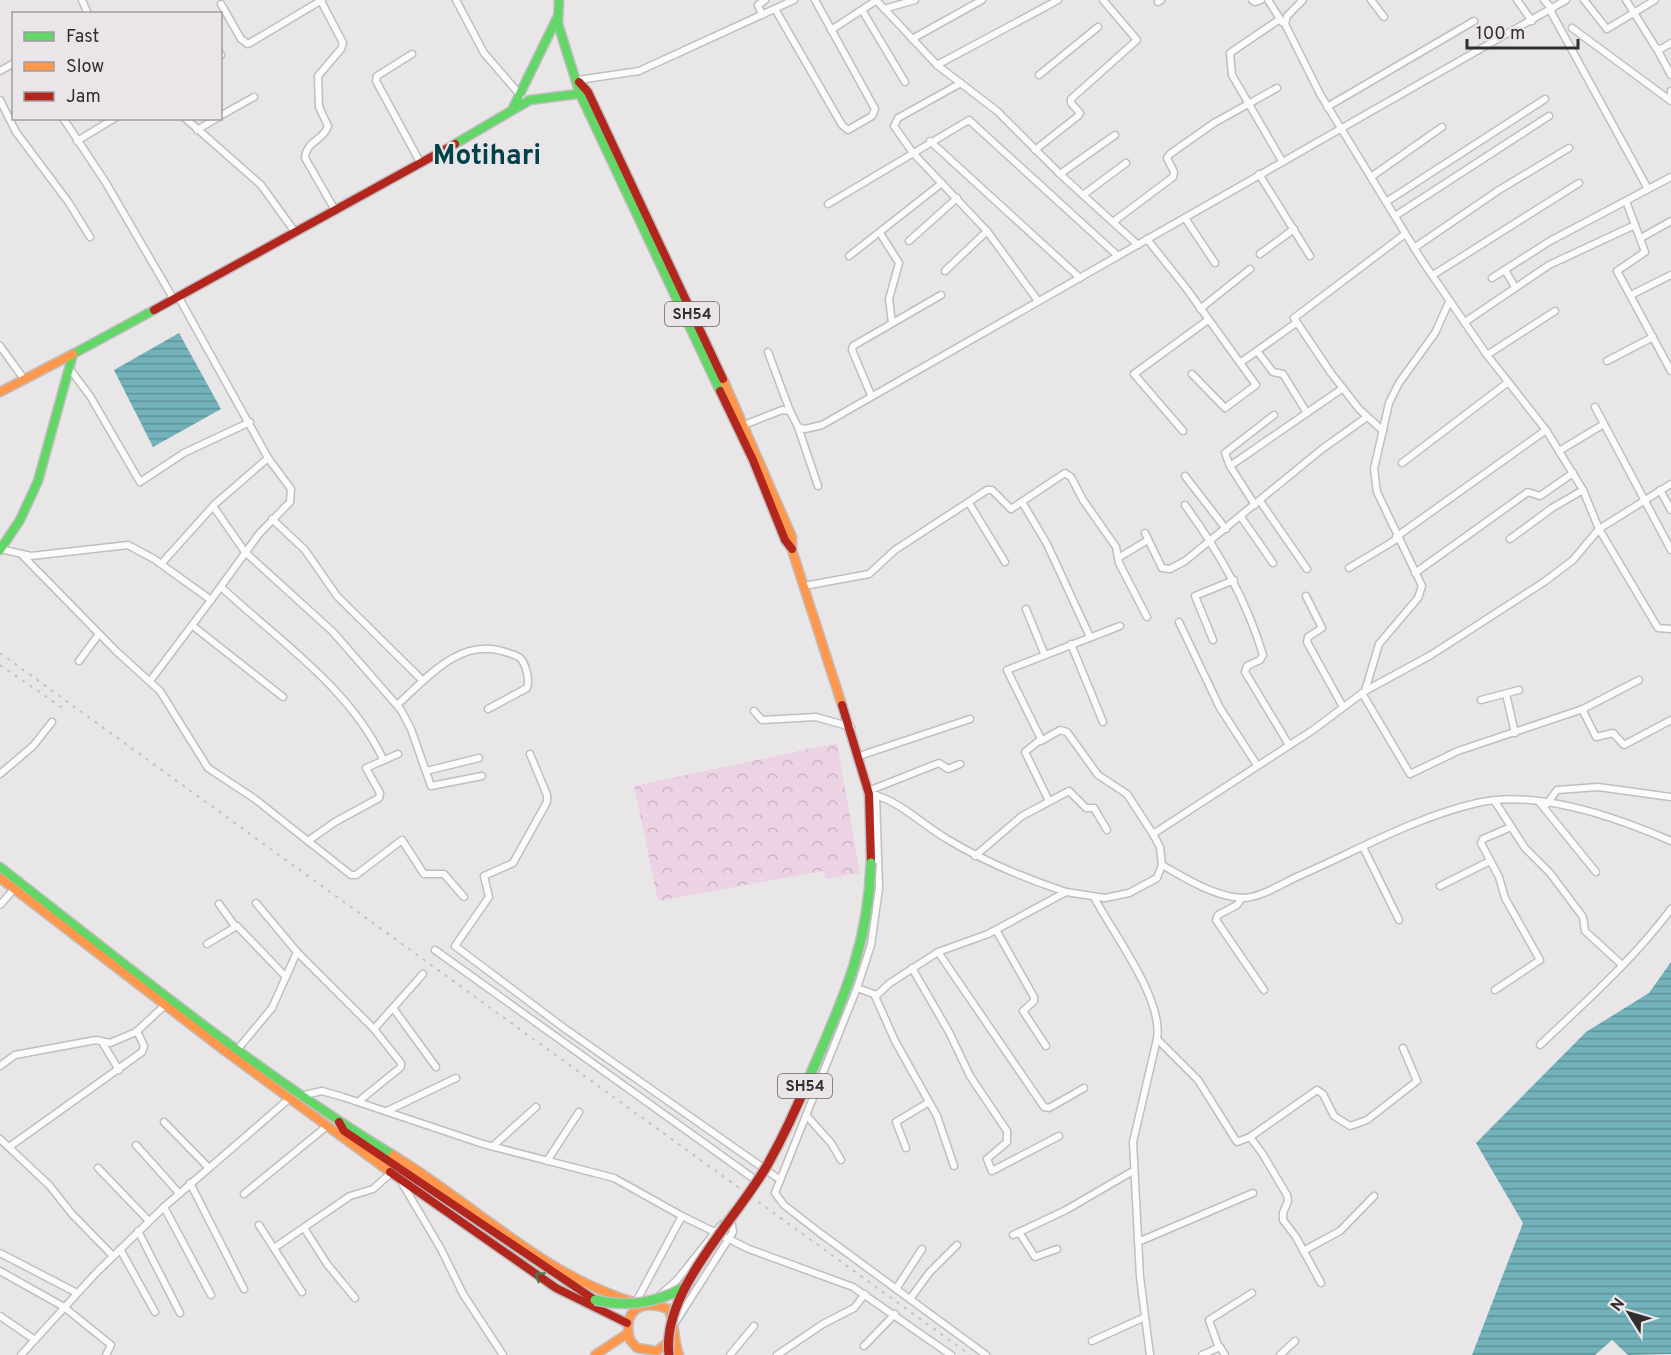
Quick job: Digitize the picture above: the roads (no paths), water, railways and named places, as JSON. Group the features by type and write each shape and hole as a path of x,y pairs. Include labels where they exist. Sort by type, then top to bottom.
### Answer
{"main road":[{"name":"SH54","path":"559,0 557,18 578,81 744,425 788,527 792,550 871,793 872,863 867,918 854,970 779,1146 685,1287"},
{"path":"513,109 557,18"},
{"path":"0,392 335,210 530,100 584,93"},
{"name":"SH54","path":"584,93 753,460 785,540 792,550"},
{"path":"0,549 20,520 38,481 73,354"},
{"path":"0,867 237,1050 329,1128 575,1299 602,1314 627,1323"},
{"path":"0,878 164,1006 295,1097 338,1120 400,1159 568,1275 604,1294 668,1309 675,1323 673,1338 679,1355"},
{"path":"338,1120 344,1131"},
{"path":"329,1128 344,1131 575,1289 595,1299 635,1305 664,1298 685,1287"},
{"path":"669,1355 669,1322 685,1287"},
{"path":"644,1303 632,1313 627,1323 628,1333 634,1344 652,1353 668,1345 673,1338"},
{"path":"598,1354 628,1333"}],"street":[{"path":"456,0 484,53 521,96"},
{"path":"762,15 758,5 765,0"},
{"path":"578,81 622,76 639,71 794,0"},
{"path":"775,9 842,125 848,130 872,116 875,109 815,0"},
{"path":"831,30 876,0 938,65 997,111 1060,174 1138,245"},
{"path":"884,9 915,0"},
{"path":"912,39 982,0"},
{"path":"938,65 1058,0"},
{"path":"1035,150 1079,115 1071,99 1137,40 1103,0"},
{"path":"1252,0 1255,2 1261,0"},
{"path":"1268,0 1327,107 1405,234 1449,302 1507,383 1545,430 1573,472 1599,529 1658,628 1671,629"},
{"path":"1282,161 1232,75 1230,53 1282,22 1303,0"},
{"path":"1371,0 1384,17"},
{"path":"1517,0 1532,21"},
{"path":"1545,0 1648,189"},
{"path":"798,427 805,429 822,425 1566,0"},
{"path":"1584,0 1606,29 1655,0"},
{"path":"1626,0 1671,75"},
{"path":"220,4 243,41 248,44 322,1 343,43 341,49 318,76 319,107 328,126 326,133 307,148 305,158 335,210"},
{"path":"862,10 905,82"},
{"path":"1327,107 1474,21"},
{"path":"1039,75 1098,27"},
{"path":"1572,28 1671,101"},
{"path":"1657,49 1671,43"},
{"path":"412,54 376,79 420,162"},
{"path":"961,83 895,122 896,129 913,153 987,231 1038,302"},
{"path":"1113,222 1173,177 1174,172 1168,156 1204,129 1277,88"},
{"path":"222,116 254,97"},
{"path":"1386,202 1545,99"},
{"path":"0,100 12,118"},
{"path":"1395,216 1549,116"},
{"path":"13,120 16,132 69,202 90,237"},
{"path":"64,120 106,183 250,422 268,458 288,483 292,493 290,502 272,519 245,552 193,626 150,681"},
{"path":"77,141 112,120"},
{"path":"187,120 261,185 295,232"},
{"path":"197,130 215,120"},
{"path":"828,204 930,141 970,120 1118,256"},
{"path":"1371,177 1442,127"},
{"path":"1060,174 1115,135"},
{"path":"930,141 1080,278"},
{"path":"1414,248 1499,190 1569,148"},
{"path":"1083,195 1126,163"},
{"path":"1259,174 1310,256"},
{"path":"1492,278 1551,241 1671,177"},
{"path":"849,256 942,183"},
{"path":"1433,275 1579,183"},
{"path":"909,241 957,198"},
{"path":"1626,201 1645,253 1617,271 1671,371"},
{"path":"1185,218 1215,263"},
{"path":"1641,238 1671,221"},
{"path":"1465,322 1515,286 1565,257 1635,225"},
{"path":"1260,254 1294,229"},
{"path":"945,271 987,231"},
{"path":"880,233 899,263 889,299 892,323"},
{"path":"1383,431 1367,417 1343,388 1296,323 1296,316 1405,234"},
{"path":"1147,239 1256,386 1226,408 1192,374"},
{"path":"1200,309 1250,269"},
{"path":"1505,270 1515,286"},
{"path":"1631,295 1671,275"},
{"path":"871,395 852,347 941,295"},
{"path":"1449,302 1435,333 1399,383 1389,403 1374,479 1397,538 1422,586 1420,592 1378,645 1364,692 1410,774 1458,752 1582,709 1640,680"},
{"path":"1487,355 1555,310"},
{"path":"1183,432 1134,374 1208,320"},
{"path":"1240,363 1296,323"},
{"path":"1607,361 1653,337"},
{"path":"0,346 24,379"},
{"path":"1257,351 1273,372 1283,374 1307,413"},
{"path":"768,352 798,427 818,486"},
{"path":"69,367 90,396 140,482 184,453 250,422"},
{"path":"1402,464 1507,383"},
{"path":"1230,466 1343,388"},
{"path":"1595,407 1671,550"},
{"path":"744,425 782,410 790,411"},
{"path":"1274,415 1226,451 1230,466 1307,569"},
{"path":"1118,558 1147,537 1161,566 1167,570 1185,561 1322,449 1367,417"},
{"path":"1559,451 1604,424"},
{"path":"1349,568 1397,538 1545,430"},
{"path":"161,564 213,506 268,458"},
{"path":"1415,573 1528,492 1540,496 1573,472"},
{"path":"804,586 865,576 895,550 990,489 1009,509 1061,475 1067,474 1116,547 1118,558 1147,617"},
{"path":"1185,476 1226,529"},
{"path":"1153,834 1289,745 1364,692 1431,655 1544,582 1573,560 1599,529 1671,484"},
{"path":"1510,539 1552,508 1583,490"},
{"path":"1660,490 1671,510"},
{"path":"969,502 1005,562"},
{"path":"1022,502 1047,544 1090,637"},
{"path":"1185,505 1234,580 1263,655 1260,660 1247,666 1245,672 1289,745"},
{"path":"213,506 245,552 333,632 397,705 411,729 430,785 434,787 482,776"},
{"path":"1241,517 1273,563"},
{"path":"272,519 305,550 337,596 423,681"},
{"path":"0,549 23,556 121,545 135,548 211,600"},
{"path":"23,556 99,634 150,681 168,702 208,768 255,800 353,876 403,840 424,874 444,874 464,897"},
{"path":"1213,640 1195,596 1234,580"},
{"path":"221,587 337,693 362,722 383,759"},
{"path":"1306,596 1322,628 1308,637 1306,642 1343,707"},
{"path":"1026,609 1044,653"},
{"path":"1179,622 1220,708 1257,765"},
{"path":"193,626 283,697"},
{"path":"1041,741 1006,672 1010,667 1044,653 1120,626"},
{"path":"79,661 99,634"},
{"path":"1071,644 1103,722"},
{"path":"397,705 423,681 462,652 487,649 517,656 523,663 529,679 527,688 488,709"},
{"path":"1481,700 1519,690"},
{"path":"1506,694 1515,733"},
{"path":"1582,709 1596,737 1613,733 1624,745 1671,720"},
{"path":"754,711 762,720 816,717 851,727"},
{"path":"859,756 970,719"},
{"path":"0,774 33,746 52,722"},
{"path":"871,793 894,803 975,856 999,868 1066,892 1105,898 1129,893 1157,878 1162,865 1160,847 1153,834 1127,794 1098,775 1067,732 1062,730 1025,752 1049,801"},
{"path":"308,842 335,822 380,798 381,793 365,769 398,754"},
{"path":"530,754 547,795 547,802 513,863 484,876 489,897 455,946 564,1028 779,1179"},
{"path":"426,771 479,758"},
{"path":"871,793 939,763 948,769 960,764"},
{"path":"1543,803 1557,790 1591,786 1671,797"},
{"path":"975,856 999,833 1049,801 1071,792 1086,808 1095,809 1107,830"},
{"path":"871,793 880,857 877,917 872,945 775,1193 784,1205 986,1355"},
{"path":"1162,865 1209,890 1242,898 1263,892 1432,817 1494,800 1543,803 1583,810 1624,821 1671,842"},
{"path":"1494,800 1525,848 1550,873 1583,917 1585,931 1621,964"},
{"path":"1543,803 1596,873"},
{"path":"1495,990 1538,963 1540,958 1505,898 1500,879 1481,841 1511,827"},
{"path":"1363,847 1399,920"},
{"path":"1440,886 1490,861"},
{"path":"0,904 14,889"},
{"path":"875,996 938,952 996,930 1066,892"},
{"path":"1094,897 1132,962 1158,1024 1157,1039 1134,1133 1133,1171 1150,1355"},
{"path":"1242,898 1239,904 1216,919 1264,990"},
{"path":"256,903 297,952 374,1029 402,1066 359,1101"},
{"path":"219,904 236,926 286,977"},
{"path":"1540,1045 1658,926 1671,909"},
{"path":"207,944 236,926"},
{"path":"996,930 1034,997 1034,1001 1023,1011 1046,1046"},
{"path":"435,950 757,1181"},
{"path":"237,1050 272,1008 297,952"},
{"path":"938,952 1044,1107 1048,1108 1084,1088"},
{"path":"912,968 949,1032 970,1076 1007,1131 1007,1142 987,1159 992,1171 1059,1136"},
{"path":"374,1029 423,974"},
{"path":"857,988 875,996 895,1041 941,1126 954,1166"},
{"path":"0,1066 15,1055 91,1041 110,1043 137,1031 164,1006"},
{"path":"393,1008 435,1067"},
{"path":"9,1147 119,1070 144,1049 137,1031"},
{"path":"1157,1039 1201,1084 1234,1140 1240,1142 1317,1090 1323,1094 1335,1117 1352,1126 1365,1121 1417,1081 1418,1076 1403,1048"},
{"path":"102,1042 119,1070"},
{"path":"387,1111 456,1078"},
{"path":"21,1355 113,1256 208,1167 295,1097 322,1091 359,1101 493,1146 614,1178 682,1216 749,1249 842,1281 895,1314 951,1355"},
{"path":"906,1148 897,1122 929,1102"},
{"path":"493,1146 536,1107"},
{"path":"547,1161 579,1112"},
{"path":"806,1115 831,1143 841,1160"},
{"path":"164,1122 208,1167"},
{"path":"244,1194 329,1128"},
{"path":"1250,1137 1287,1195 1283,1220 1321,1283"},
{"path":"0,1139 48,1185 72,1214 113,1256"},
{"path":"136,1145 179,1193"},
{"path":"98,1167 149,1221"},
{"path":"1057,1249 1034,1256 1016,1233 1066,1210 1133,1171"},
{"path":"274,1248 350,1196 373,1189 391,1173"},
{"path":"401,1180 441,1249 463,1294 503,1355"},
{"path":"190,1183 244,1289"},
{"path":"1138,1242 1253,1193"},
{"path":"1303,1251 1340,1231 1374,1196"},
{"path":"164,1207 212,1295"},
{"path":"644,1303 682,1216"},
{"path":"644,1303 677,1280 723,1223 728,1223 733,1230 729,1238 675,1323"},
{"path":"259,1225 302,1292"},
{"path":"304,1228 327,1264 355,1298"},
{"path":"138,1231 180,1313"},
{"path":"910,1299 929,1273 957,1245"},
{"path":"896,1289 922,1248"},
{"path":"120,1249 155,1312"},
{"path":"0,1253 77,1293"},
{"path":"0,1271 64,1307 111,1346 106,1355"},
{"path":"1225,1355 1219,1348 1209,1320 1252,1293"},
{"path":"777,1355 823,1324 854,1308 865,1294"},
{"path":"864,1346 895,1314"},
{"path":"0,1316 35,1340"},
{"path":"1092,1341 1145,1317"},
{"path":"730,1355 754,1326"},
{"path":"1280,1355 1295,1341"},
{"path":"1202,1355 1219,1348"}],"water":[{"path":"179,333 221,409 153,447 114,370"},
{"path":"1671,962 1671,1354 1628,1355 1612,1340 1595,1355 1472,1355 1523,1223 1476,1143 1586,1032 1649,993"}],"railway":[{"path":"0,653 970,1355"},
{"path":"0,665 64,709"}],"district":[{"name":"Motihari","path":"487,154"}]}
